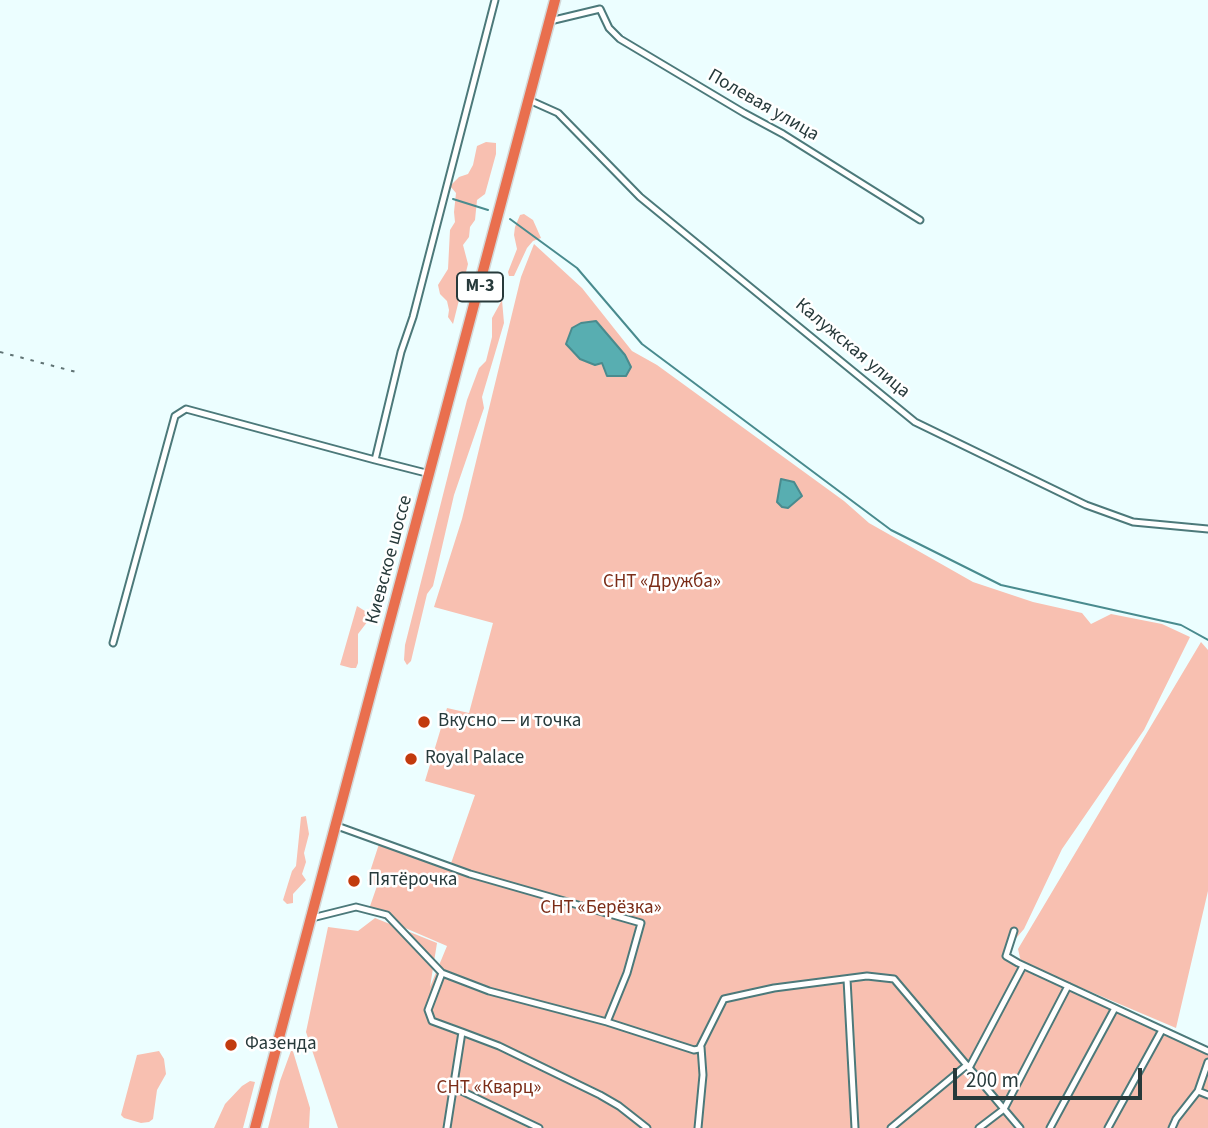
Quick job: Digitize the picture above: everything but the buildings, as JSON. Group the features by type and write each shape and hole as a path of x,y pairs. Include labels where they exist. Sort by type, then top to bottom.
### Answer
{"highway":[{"name":"Киевское шоссе","path":"256,1128 555,0"}],"street":[{"path":"375,460 401,352 413,317 495,0"},
{"name":"Полевая улица","path":"550,21 600,9 609,28 620,38 783,134 920,220"},
{"name":"Калужская улица","path":"529,100 558,113 640,197 915,422 1086,505 1133,522 1208,529"},
{"path":"113,643 176,415 186,409 430,474"},
{"path":"337,826 470,874 641,923 627,973 607,1023"},
{"path":"312,918 356,907 387,915 442,973 489,990 694,1050 699,1049 724,999 774,988 867,976 894,979 1020,1128"},
{"path":"1014,932 1006,956 1208,1051"},
{"path":"891,1128 968,1067 1023,966"},
{"path":"442,973 428,1010 432,1021 499,1046 600,1095 619,1105 647,1128"},
{"path":"847,979 855,1128"},
{"path":"979,1128 1004,1109 1068,986"},
{"path":"1050,1128 1115,1008"},
{"path":"1108,1128 1162,1030"},
{"path":"447,1128 462,1032"},
{"path":"698,1128 703,1075 701,1044"},
{"path":"1172,1128 1198,1091 1208,1062"},
{"path":"453,1087 539,1128"},
{"path":"1198,1091 1208,1095"}],"green space":[{"path":"486,142 496,143 496,154 485,194 477,200 475,220 463,245 468,264 453,324 448,317 447,301 440,294 438,285 448,269 450,230 455,222 456,193 450,186 459,177 468,174 477,146"},
{"path":"524,214 533,220 541,238 533,241 527,248 514,276 509,276 517,249 515,227 520,215"},
{"path":"534,244 582,288 632,351 657,365 844,501 869,523 973,582 1033,602 1082,613 1091,624 1111,614 1162,624 1190,637 1144,730 1062,849 1024,929 1005,951 1018,962 1021,962 1018,949 1201,642 1208,650 1208,891 1176,1028 1023,963 1208,1048 1208,1128 338,1128 306,1032 328,927 358,931 375,918 437,943 430,987 447,946 368,912 377,886 367,881 379,844 449,869 475,795 425,781 447,708 469,713 493,623 434,607 462,519 521,277"},
{"path":"502,300 504,323 482,397 484,408 454,495 433,586 427,594 411,661 407,665 404,660 405,645 467,400 479,368 486,361 492,337 492,318"},
{"path":"357,606 374,613 358,634 358,663 356,668 351,668 340,665"},
{"path":"306,816 309,834 302,874 306,880 293,894 293,903 287,904 283,900 296,866 301,817"},
{"path":"292,1048 310,1108 309,1128 268,1128 280,1081"},
{"path":"159,1051 164,1059 166,1074 157,1090 153,1119 141,1123 124,1118 121,1115 137,1055"},
{"path":"250,1081 255,1082 243,1128 214,1128 225,1104"}],"water":[{"path":"596,321 625,355 631,367 626,376 607,376 602,363 595,365 580,359 566,344 572,328 581,323"},
{"path":"781,479 794,482 802,496 788,508 777,502"}],"waterway":[{"path":"453,199 488,210"},
{"path":"510,219 577,268 642,344 891,530 1001,585 1181,625 1208,640"}],"railway":[{"path":"0,352 80,373"}],"place":[{"name":"Вкусно — и точка","path":"424,722"},
{"name":"Royal Palace","path":"411,759"},
{"name":"Пятёрочка","path":"354,881"},
{"name":"Фазенда","path":"231,1045"}],"park label":[{"name":"СНТ «Дружба»","path":"662,583"},
{"name":"СНТ «Берёзка»","path":"601,909"},
{"name":"СНТ «Кварц»","path":"489,1089"}]}
